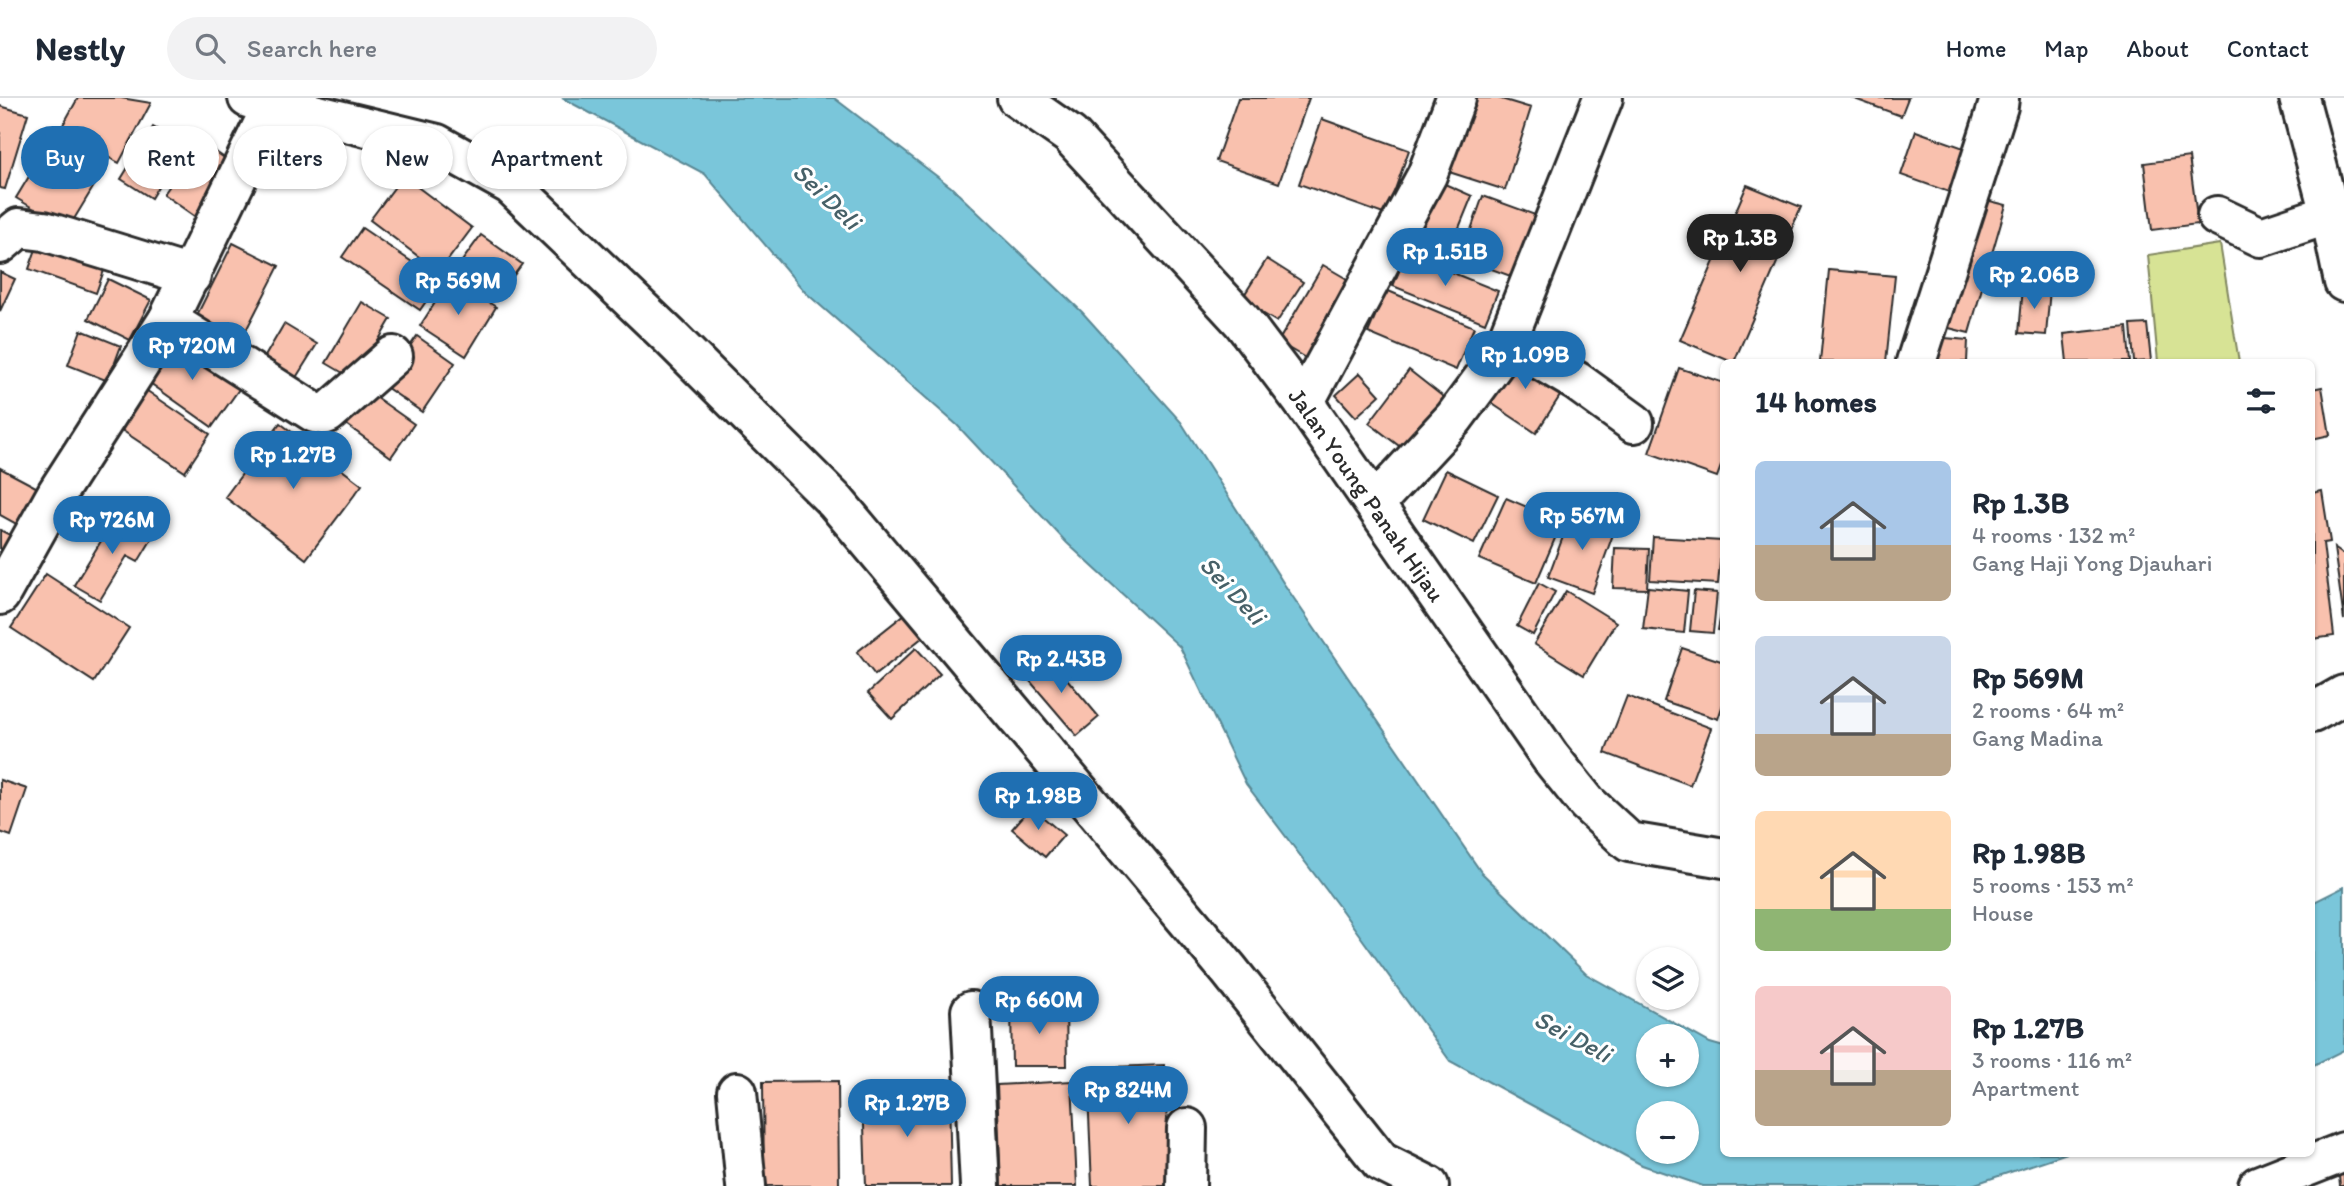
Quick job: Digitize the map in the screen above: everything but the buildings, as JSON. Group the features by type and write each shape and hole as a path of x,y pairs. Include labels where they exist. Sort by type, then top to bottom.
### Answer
{"street":[{"name":"Jalan Young Panah Hijau","path":"1017,98 1070,135 1242,321 1375,503 1550,757 1587,803 1629,842 1720,857"},
{"path":"1304,403 1427,174 1456,98"},
{"path":"1375,503 1454,418 1502,353 1603,98"},
{"path":"1917,359 1999,98"},
{"path":"2299,98 2337,212 2344,282"},
{"path":"0,595 57,494 168,320 191,276 261,101 437,144 511,185 669,336 836,502 1229,971 1378,1174 1429,1186"},
{"path":"2217,216 2261,237 2337,212"},
{"path":"0,244 19,228 44,231 191,276"},
{"path":"168,320 315,413 323,415 393,356"},
{"path":"1507,340 1576,381 1634,423"},
{"path":"2315,711 2344,695"},
{"path":"971,1011 979,1186"},
{"path":"737,1092 746,1186"},
{"path":"1186,1186 1187,1128"},
{"path":"2275,1183 2344,1152"}],"green space":[{"path":"2220,244 2239,359 2158,359 2148,255"}],"water":[{"name":"Sei Deli","path":"562,98 834,98 951,187 1082,312 1181,422 1284,584 1481,872 1586,974 1636,1002 1636,1010 1651,1010 1676,1024 1636,1024 1636,1087 1699,1087 1699,1037 1720,1046 1720,1157 2055,1157 1969,1186 1703,1186 1640,1164 1699,1164 1699,1101 1636,1101 1636,1162 1450,1061 1340,908 1246,784 1180,647 1067,543 957,425 805,292 705,174 627,133 627,126 615,126"},
{"path":"2344,887 2344,1050 2315,1064 2315,902"}]}
